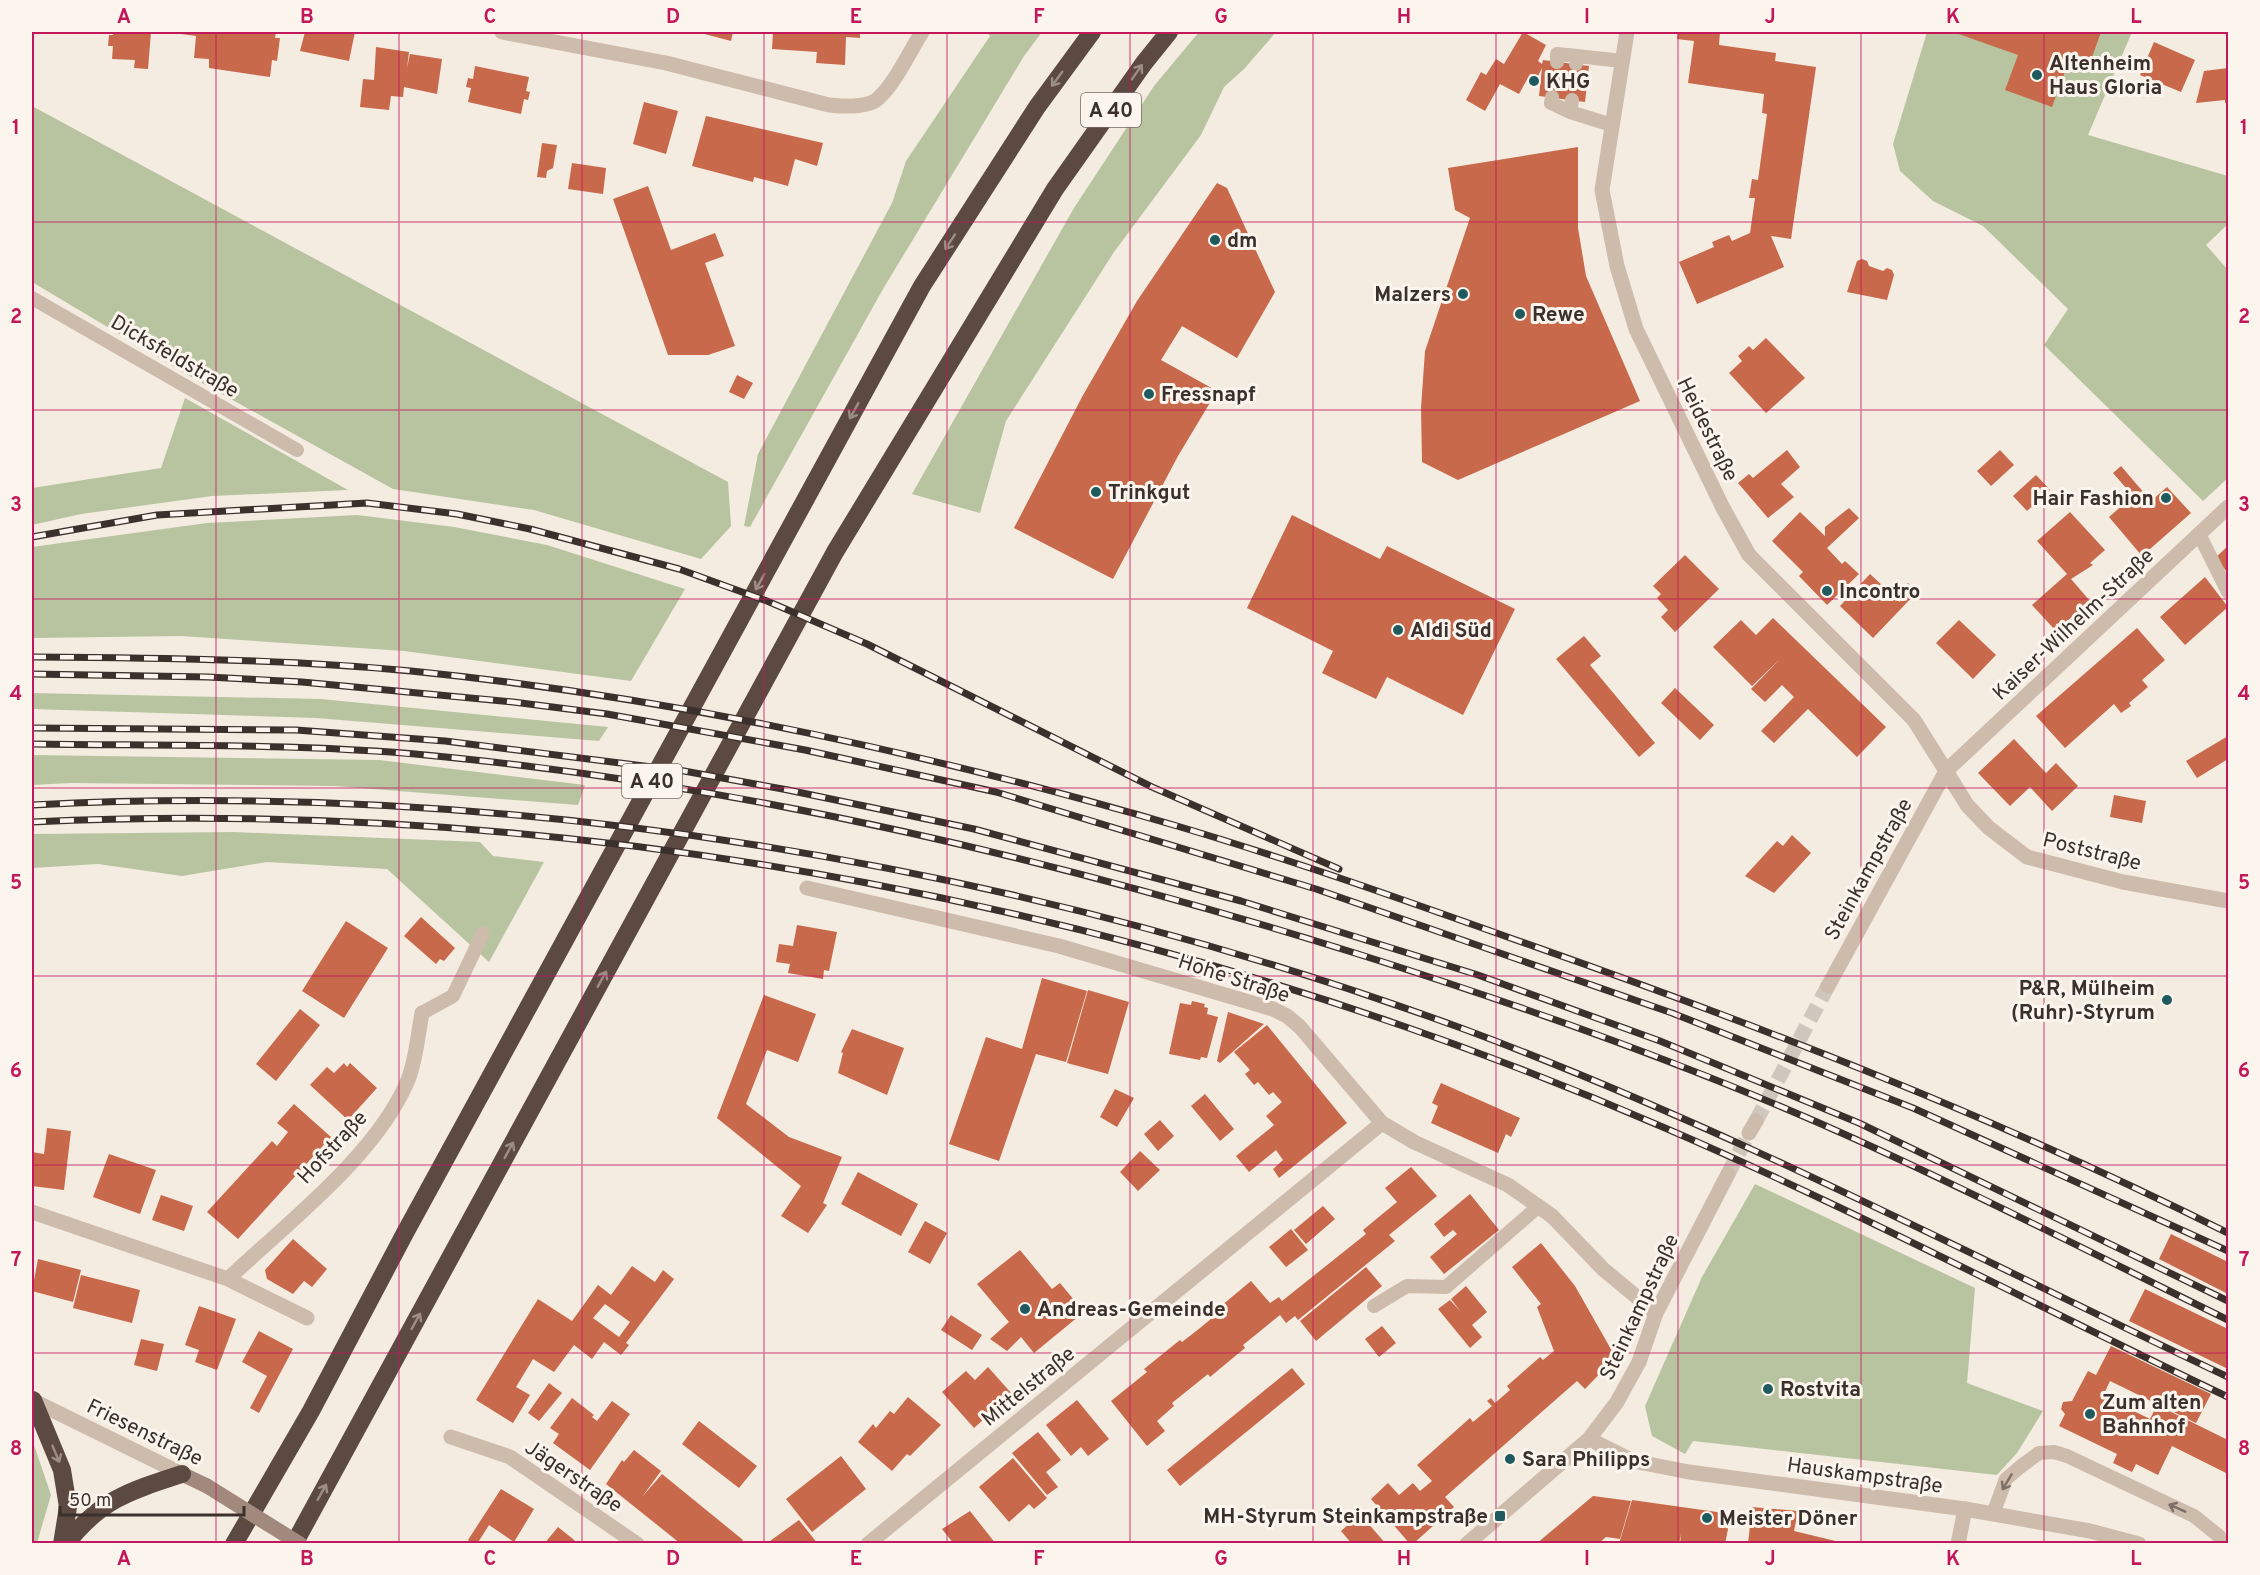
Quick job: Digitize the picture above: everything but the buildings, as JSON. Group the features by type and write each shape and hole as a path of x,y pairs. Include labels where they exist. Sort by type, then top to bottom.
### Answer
{"highway":[{"name":"A 40","path":"234,1544 310,1412 405,1233 922,286 1036,107 1092,32"},
{"name":"A 40","path":"294,1544 836,552 1055,189 1144,63 1169,32"},
{"path":"32,1400 62,1470 68,1507 62,1544"},
{"path":"66,1544 84,1521 107,1503 182,1474"}],"main road":[{"name":"Friesenstraße","path":"182,1474 207,1486 300,1544"}],"street":[{"path":"502,32 666,63 829,105 851,106 874,101 895,77 922,32"},
{"name":"Heidestraße","path":"1627,32 1602,190 1617,266 1636,329 1723,508 1749,555 1914,720 1946,771"},
{"name":"Kaiser-Wilhelm-Straße","path":"1946,771 2229,507"},
{"name":"Poststraße","path":"1946,771 1967,805 1989,828 2027,857 2123,882 2229,901"},
{"name":"Steinkampstraße","path":"1828,986 1946,771"},
{"name":"Hohe Straße","path":"807,888 1059,946 1273,1009 1287,1016 1300,1027 1382,1123 1414,1142 1509,1185 1552,1216 1603,1269 1656,1313"},
{"name":"Hofstraße","path":"228,1279 333,1179 382,1128 408,1079 422,1013"},
{"name":"Mittelstraße","path":"868,1544 1382,1123"},
{"name":"Steinkampstraße","path":"1467,1544 1589,1439 1617,1402 1639,1362 1656,1313 1728,1174"},
{"path":"32,1212 228,1279 307,1318"},
{"name":"Friesenstraße","path":"32,1400 182,1474"},
{"name":"Jägerstraße","path":"451,1437 510,1457 637,1544"},
{"name":"Hauskampstraße","path":"1589,1439 1633,1461 1689,1472 1965,1509 2090,1531 2139,1544"},
{"path":"1958,1544 1965,1509"}],"lane":[{"path":"1557,62 1557,54 1576,60 1622,61"},
{"path":"1552,97 1551,103 1571,106 1612,125"},
{"name":"Dicksfeldstraße","path":"32,298 297,450"},
{"path":"2199,534 2229,592"},
{"name":"Hofstraße","path":"422,1013 453,996 483,933"},
{"path":"1374,1306 1407,1286 1446,1287 1539,1206"},
{"path":"1993,1514 2006,1479 2039,1453 2054,1452 2067,1455 2194,1516 2219,1536 2221,1544"}],"green space":[{"path":"987,32 1042,32 1024,56 883,289 750,527 744,526 758,454 892,203 906,161 990,36"},
{"path":"1199,32 1276,32 1244,69 1224,87 1201,135 1114,252 1006,421 980,513 912,494 1074,208 1154,86"},
{"path":"1927,32 2132,32 2088,135 2228,176 2228,224 2206,245 2228,270 2228,478 2203,501 2044,345 2068,309 1983,226 1933,201 1900,171 1893,144"},
{"path":"32,106 728,482 731,526 701,559 534,510 393,489 193,378 32,282"},
{"path":"185,398 348,490 212,496 81,514 32,525 32,488 161,468"},
{"path":"357,515 454,527 547,545 685,589 631,681 404,651 181,636 32,638 32,547 207,523"},
{"path":"32,693 321,699 608,727 599,741 316,718 32,709"},
{"path":"32,755 379,760 585,785 578,805 335,786 71,783 32,785"},
{"path":"234,832 480,842 493,856 544,862 489,962 387,869 267,862 182,876 98,864 32,868 32,834"},
{"path":"1755,1184 1975,1288 1967,1383 2043,1411 2017,1453 1997,1475 1693,1441 1685,1454 1652,1436 1645,1406 1702,1277"},
{"path":"32,1439 51,1495 37,1543 32,1543"}],"tunnel":[{"path":"1756,1121 1828,986"},
{"path":"1728,1174 1749,1133"}],"railway":[{"path":"32,537 157,515 367,503 457,514 530,529 679,569 767,601 867,644 1152,787 1339,869"},
{"path":"32,657 316,664 411,671 508,682 702,712 798,731 1083,799 1177,826 1348,881 1697,1005 1966,1112 2228,1233"},
{"path":"32,674 208,677 302,682 513,702 607,714 805,750 996,792 1316,889 1672,1013 1913,1108 2228,1251"},
{"path":"32,728 296,730 445,741 684,771 974,829 1241,901 1478,975 1660,1041 1859,1123 2228,1301"},
{"path":"32,744 343,749 446,757 562,771 792,808 907,832 1134,888 1421,974 1671,1062 1855,1139 2228,1320"},
{"path":"32,805 213,801 394,806 576,821 757,845 937,878 1115,920 1290,970 1461,1028 1559,1066 1848,1194 2228,1377"},
{"path":"32,822 240,819 449,828 658,849 866,883 1071,928 1273,984 1472,1051 1665,1128 1807,1192 2228,1397"}],"place":[{"name":"Altenheim Haus Gloria","path":"2037,75"},
{"name":"KHG","path":"1534,81"},
{"name":"dm","path":"1215,240"},
{"name":"Malzers","path":"1463,294"},
{"name":"Rewe","path":"1520,314"},
{"name":"Fressnapf","path":"1149,394"},
{"name":"Trinkgut","path":"1096,492"},
{"name":"Hair Fashion","path":"2166,498"},
{"name":"Incontro","path":"1827,591"},
{"name":"Aldi Süd","path":"1398,630"},
{"name":"P&R, Mülheim (Ruhr)-Styrum","path":"2167,1000"},
{"name":"Andreas-Gemeinde","path":"1025,1309"},
{"name":"Rostvita","path":"1768,1389"},
{"name":"Zum alten Bahnhof","path":"2090,1414"},
{"name":"Sara Philipps","path":"1510,1459"},
{"name":"MH-Styrum Steinkampstraße","path":"1500,1516"},
{"name":"Meister Döner","path":"1707,1518"}]}
